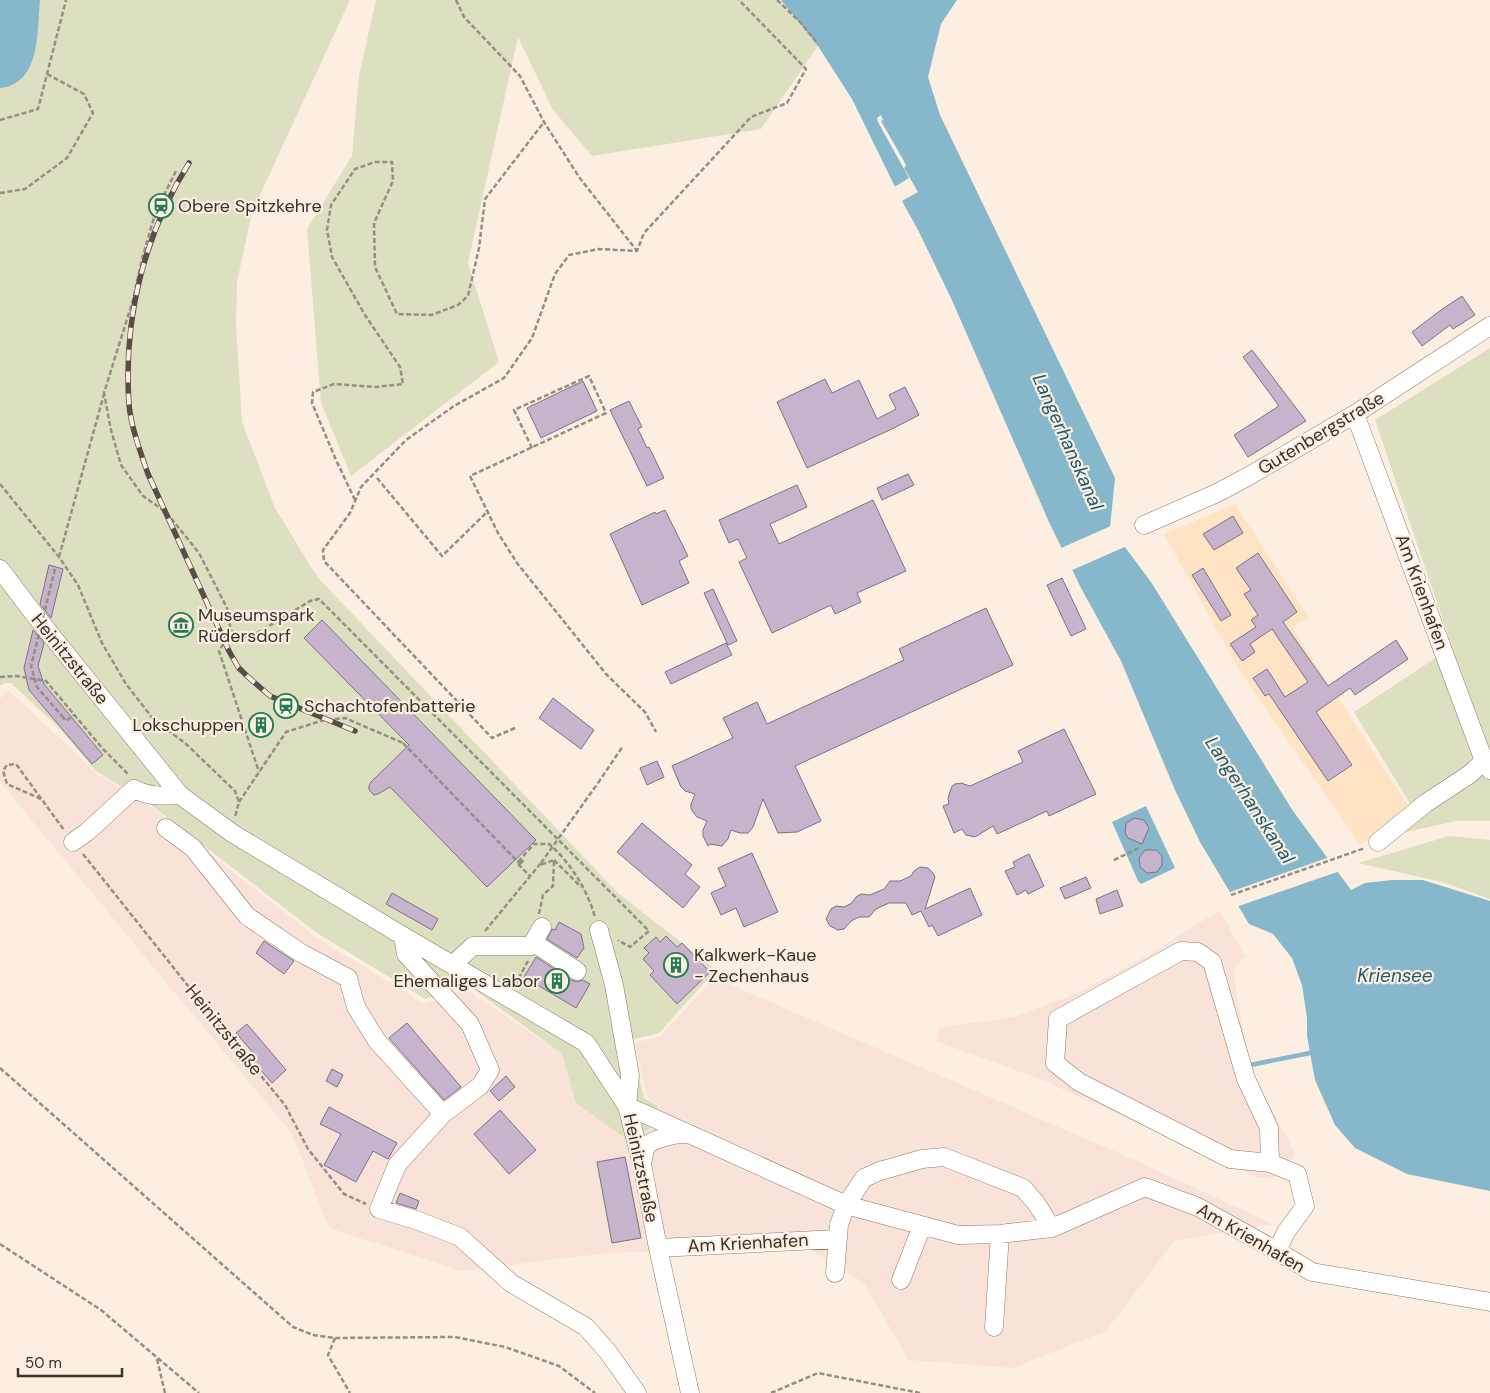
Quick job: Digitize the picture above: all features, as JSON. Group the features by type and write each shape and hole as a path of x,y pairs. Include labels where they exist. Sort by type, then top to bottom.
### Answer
{"street":[{"name":"Gutenbergstraße","path":"1144,525 1217,493 1356,414 1490,326"},
{"name":"Am Krienhafen","path":"1356,414 1488,763"},
{"name":"Heinitzstraße","path":"0,568 34,614 180,795 232,833 586,1043 628,1106 690,1393"},
{"path":"1378,842 1426,803 1488,763"},
{"path":"73,842 87,832 134,789 144,794 156,796 180,795"},
{"path":"166,828 192,848 247,916 301,953 348,978 356,1007 377,1042 443,1114"},
{"path":"533,945 542,927"},
{"path":"599,930 614,985 630,1076 628,1106"},
{"path":"403,936 406,954 470,1024 490,1070 480,1086 443,1114 398,1165 379,1209 416,1220 460,1237 511,1283 586,1327 608,1352 637,1393"},
{"path":"455,966 458,960 473,946 533,945 577,971"},
{"path":"1270,1162 1269,1128 1246,1079 1212,962 1198,952 1181,950 1058,1019 1055,1063 1079,1082 1230,1160 1270,1162 1298,1174 1305,1206 1286,1232 1277,1251"},
{"name":"Am Krienhafen","path":"628,1106 846,1205 958,1235 1000,1234 1052,1228 1146,1187 1198,1207 1312,1272 1490,1302"},
{"name":"Am Krienhafen","path":"642,1164 646,1144 659,1137 673,1134 688,1134"},
{"path":"835,1273 839,1225 846,1205 864,1178 880,1171 922,1159 944,1157 1023,1188 1036,1203 1052,1228"},
{"path":"901,1280 922,1226"},
{"path":"994,1327 1000,1234"},
{"name":"Am Krienhafen","path":"658,1248 838,1239"}],"path":[{"path":"0,120 38,108 66,0"},
{"path":"456,0 464,17 520,76 544,122 579,177 637,251"},
{"path":"637,251 644,233 751,117 787,103 806,69 739,0"},
{"path":"777,0 800,22 818,44"},
{"path":"0,193 25,189 67,158 93,113 84,94 47,74"},
{"path":"355,500 312,403 313,392 334,384 376,387 403,384 400,367 365,315 332,257 327,230 331,205 355,169 375,162 392,162 393,181 374,222 375,267 397,314 431,315 458,306 468,296 479,248 485,199 544,122"},
{"path":"59,557 104,393 133,300 142,255 156,211 176,171"},
{"path":"514,728 492,738 324,561 322,550 350,513 360,487 406,440 454,406 504,378 532,338 555,274 570,256 599,249 637,251"},
{"path":"532,448 514,410 588,376 606,413 532,448 470,476 498,533 517,563 606,674 645,712 656,732"},
{"path":"104,393 111,430 122,465 142,496 166,512 199,553 227,608 231,631 219,651 259,772"},
{"path":"376,478 442,556 488,511"},
{"path":"0,484 59,557 78,585 102,643 126,684 154,720 185,743 235,791 238,802"},
{"path":"55,570 31,666 37,687 66,721 74,716"},
{"path":"231,631 249,638 310,601 319,599 649,931 630,947 599,930 586,894 562,856 548,844 534,844 518,863"},
{"path":"0,677 17,676 46,681 103,749 130,776"},
{"path":"232,833 238,802 286,732 324,720 345,718 403,743 530,876"},
{"path":"473,946 540,864 608,770 623,746"},
{"name":"Heinitzstraße","path":"41,799 8,784 3,771 8,765 16,764 22,770 73,842 285,1105 308,1149 344,1194 379,1209"},
{"path":"1114,860 1141,847"},
{"path":"1231,896 1351,854"},
{"path":"554,860 586,894"},
{"path":"540,864 554,860"},
{"path":"542,927 538,912 543,895 553,886 554,860"},
{"path":"508,998 533,952 533,945"},
{"path":"0,1068 293,1328 313,1335 335,1338 455,1337 505,1347 559,1366 595,1393"},
{"path":"0,1244 101,1310 198,1393"},
{"path":"335,1338 328,1356 350,1393"},
{"path":"157,1358 165,1393"},
{"path":"771,1393 818,1373 920,1393"}],"shaded area":[{"path":"1235,504 1309,618 1292,627 1411,810 1360,845 1239,670 1164,534"},
{"path":"8,690 99,775 150,806 317,938 425,1004 466,989 562,1054 576,1103 658,1106 647,1096 635,1043 660,1036 715,978 1128,1157 1273,1224 1174,1241 1106,1331 1013,1368 909,1360 863,1282 807,1248 607,1253 461,1271 329,1228 292,1134 0,782 0,699"},
{"path":"1220,911 1245,956 1234,968 1237,999 1252,1074 1295,1152 1283,1177 1259,1178 1040,1079 936,1041 939,1028 1013,1017 1073,995 1149,955"}],"green space":[{"name":"Museumspark Rüdersdorf","path":"0,0 350,0 252,212 237,282 236,324 242,422 275,508 320,580 618,893 716,970 659,1033 631,1040 644,1098 658,1106 649,1129 636,1139 629,1141 576,1103 562,1054 468,985 425,999 317,933 151,805 96,771 58,727 11,683 5,683 0,686"},
{"path":"376,0 781,0 818,46 761,129 592,156 553,110 518,37 468,263 499,362 351,476 321,403 307,229 352,156 359,75"},
{"path":"1490,348 1490,821 1456,821 1388,836 1414,810 1354,712 1452,647 1375,420"},
{"path":"1449,836 1490,840 1490,899 1442,882 1358,863"}],"water":[{"path":"0,0 40,0 37,40 30,67 23,77 13,84 0,88"},
{"path":"781,0 957,0 941,24 928,77 940,115 1115,478 1110,527 1151,582 1293,811 1351,890 1365,883 1392,880 1423,880 1490,901 1490,1191 1407,1174 1355,1148 1335,1125 1315,1080 1307,1036 1307,1018 1302,985 1292,958 1273,934 1249,924 1200,842 1175,790 1121,661 1081,588 1049,522 951,298 918,230 852,99 818,46"},
{"path":"1146,806 1175,868 1141,884 1112,822"}],"pier":[{"path":"881,115 883,120 881,121 905,163 906,166 904,168 918,192 900,202 893,188 909,178 878,122 877,118"},
{"path":"1113,525 1127,546 1070,571 1059,549"},
{"path":"1330,857 1340,871 1235,906 1230,892"}],"building":[{"path":"1462,296 1475,315 1453,329 1450,325 1422,346 1412,332"},
{"path":"1252,350 1306,421 1248,457 1234,435 1279,406 1243,357"},
{"path":"825,379 832,393 859,380 877,419 896,409 889,395 905,387 919,415 807,468 777,402"},
{"path":"583,381 597,411 541,438 527,408"},
{"path":"629,401 642,427 638,429 664,478 647,486 610,410"},
{"path":"908,474 914,485 882,500 877,488"},
{"path":"797,485 807,507 770,524 779,544 873,500 906,571 857,593 861,602 835,614 831,605 772,633 739,562 747,558 738,539 729,543 719,520"},
{"path":"665,510 688,556 679,561 689,583 642,605 610,534 655,512 656,514"},
{"path":"1233,516 1243,533 1214,550 1203,534"},
{"path":"1258,553 1297,612 1283,622 1328,686 1396,640 1408,659 1355,695 1350,688 1316,712 1352,765 1328,781 1269,694 1265,696 1253,678 1267,669 1285,697 1308,682 1272,629 1250,644 1255,652 1242,661 1230,644 1256,627 1251,620 1258,615 1244,594 1251,590 1236,568"},
{"path":"49,565 63,569 51,618 40,604"},
{"path":"1203,568 1231,615 1221,621 1192,575"},
{"path":"1062,578 1086,629 1071,636 1047,585"},
{"path":"713,589 737,641 728,645 704,593"},
{"path":"986,608 1013,665 795,766 821,821 797,832 778,833 763,799 753,827 748,833 731,830 728,839 722,846 710,844 708,846 703,836 703,830 707,821 697,817 691,809 695,794 685,791 681,787 672,766 733,738 723,718 757,702 767,724 904,660 899,649"},
{"name":"Schachtofenbatterie","path":"322,620 536,840 487,887 390,787 374,795 369,790 371,782 409,745 304,638"},
{"path":"33,630 44,643 38,666 44,684 103,755 92,764 29,690 24,668"},
{"path":"726,643 732,655 671,684 665,672"},
{"path":"553,698 594,730 581,749 539,718"},
{"path":"1064,729 1096,794 1049,816 1047,811 997,834 993,826 975,837 966,835 962,829 954,833 943,806 949,804 948,798 952,786 961,783 970,786 1023,762 1018,751"},
{"path":"657,761 664,777 647,785 640,768"},
{"path":"1134,818 1144,820 1149,828 1142,844 1128,838 1125,833 1126,823"},
{"path":"642,823 692,865 685,874 700,887 683,908 617,852"},
{"path":"1145,850 1156,850 1162,856 1162,865 1157,872 1147,873 1140,867 1139,858"},
{"path":"752,853 778,912 744,927 736,908 721,915 711,893 726,886 718,868"},
{"path":"1029,854 1044,886 1028,894 1026,890 1017,895 1005,871 1015,867 1013,862"},
{"path":"920,867 928,868 935,877 925,909 970,888 982,915 938,936 932,925 929,927 921,911 912,915 906,903 889,903 876,909 869,917 859,917 851,921 844,929 838,930 830,926 826,919 831,909 836,906 844,907 852,903 861,894 870,895 884,889 890,881 900,881 911,876"},
{"path":"1086,877 1091,888 1065,899 1060,888"},
{"path":"1117,890 1123,906 1100,914 1096,899"},
{"path":"392,893 438,919 432,930 386,904"},
{"path":"559,922 581,934 584,948 577,958 547,939 552,929 555,930"},
{"name":"Kalkwerk-Kaue - Zechenhaus","path":"666,936 677,947 682,943 710,972 677,1004 650,975 654,971 643,959 649,953 644,948 656,937 660,942"},
{"path":"264,941 294,961 284,974 256,953"},
{"name":"Ehemaliges Labor","path":"536,957 571,980 577,982 583,980 590,984 576,1008 524,977"},
{"path":"407,1023 461,1087 444,1100 389,1038"},
{"path":"247,1024 286,1070 272,1083 250,1058 255,1055 236,1033"},
{"path":"332,1069 343,1075 337,1087 326,1081"},
{"path":"506,1076 515,1087 499,1101 490,1091"},
{"path":"329,1107 397,1143 388,1159 373,1151 356,1182 324,1165 341,1134 320,1124"},
{"path":"500,1110 536,1150 509,1174 474,1134"},
{"path":"625,1157 641,1238 612,1243 597,1162"},
{"path":"400,1193 419,1201 416,1209 396,1203"}],"waterway":[{"path":"1250,1065 1310,1053"}],"railway":[{"path":"189,163 160,219 149,248 133,309 128,372 130,413 136,439 148,474 238,667 270,696 355,731"}],"place":[{"name":"Obere Spitzkehre","path":"161,206"},
{"name":"Museumspark Rüdersdorf","path":"181,625"},
{"name":"Schachtofenbatterie","path":"286,706"},
{"name":"Lokschuppen","path":"261,725"},
{"name":"Kalkwerk-Kaue - Zechenhaus","path":"676,965"},
{"name":"Ehemaliges Labor","path":"557,981"}],"water label":[{"name":"Langerhanskanal","path":"1068,442"},
{"name":"Langerhanskanal","path":"1250,800"},
{"name":"Kriensee","path":"1395,975"}]}
